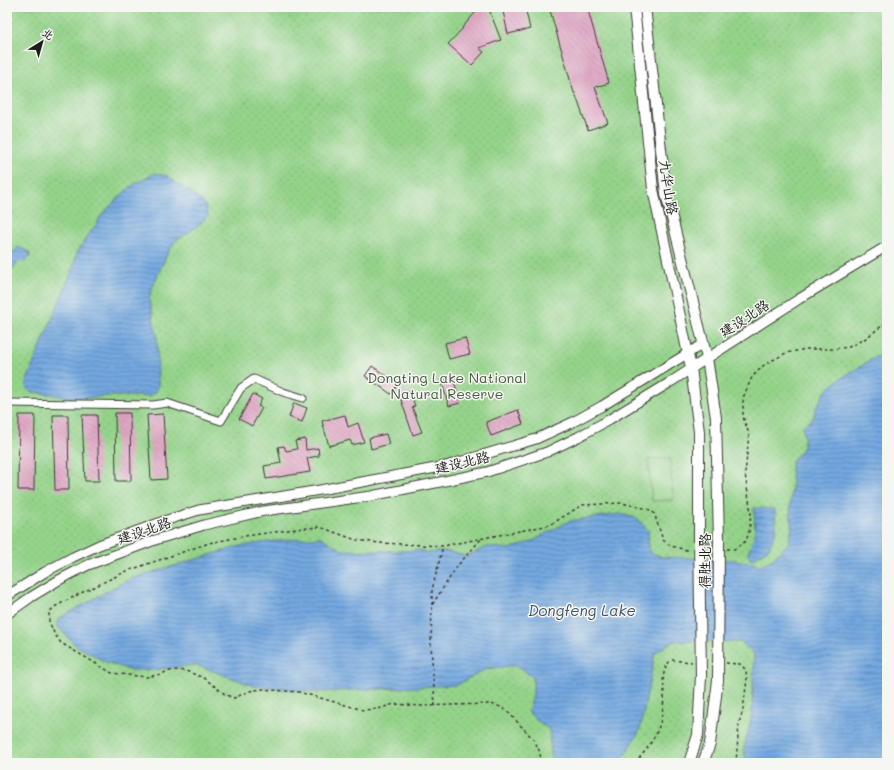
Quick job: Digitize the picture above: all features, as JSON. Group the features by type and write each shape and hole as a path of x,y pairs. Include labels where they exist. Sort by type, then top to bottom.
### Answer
{"main road":[{"name":"九华山路","path":"634,7 653,189 691,368"},
{"name":"九华山路","path":"645,7 666,194 707,358"},
{"name":"建设北路","path":"7,614 59,580 88,565 155,540 204,525 264,512 371,496 487,472 547,452 605,422 799,299 887,246"},
{"path":"7,596 45,572 92,548 166,520 199,510 320,490 446,466 536,439 573,422 602,406 703,344"},
{"name":"得胜北路","path":"703,763 710,744 718,680 719,540 716,418 707,358"},
{"name":"得胜北路","path":"689,763 698,735 701,675 699,432 691,368"}],"street":[{"path":"7,403 153,405 167,403 221,421 241,388 254,379 283,392 303,398"}],"path":[{"path":"727,549 734,549 746,541 749,532 750,513 745,474 749,434 743,417 743,398 752,377 764,365 786,353 806,349 833,349 849,347 866,338 887,322"},
{"path":"542,763 539,750 534,740 510,714 501,707 491,704 422,706 394,704 378,709 364,710 299,692 262,688 250,691 234,698 226,695 204,678 186,671 173,670 157,676 146,677 112,673 61,642 54,633 49,621 49,612 56,606 127,571 209,543 296,529 320,527 356,540 380,543 443,546 550,525 582,505 622,503 648,509 654,513 664,540 671,546 689,551 696,551"},
{"path":"432,605 458,565 481,539"},
{"path":"435,706 431,644 432,590 443,546"},
{"path":"635,763 645,752 654,737 659,724 664,699 665,666 671,660 679,661"},
{"path":"733,663 740,664 746,670 747,679 743,710 739,722 736,763"}],"green space":[{"name":"Dongting Lake National Natural Reserve","path":"7,7 887,7 887,763 7,763"},
{"path":"670,458 673,500 652,501 648,459"}],"water":[{"path":"155,173 167,176 199,199 205,205 208,216 191,231 176,240 167,254 149,299 157,337 158,387 156,392 149,396 108,396 85,398 33,392 27,389 26,383 72,271 77,253 101,216 120,196 136,183"},
{"path":"18,247 29,252 30,257 25,262 18,261 14,267 8,271 7,275 7,259"},
{"name":"Dongfeng Lake","path":"887,350 887,763 746,763 744,748 752,715 754,654 741,642 673,641 655,653 640,730 625,755 618,763 554,763 551,755 549,729 528,712 533,695 533,678 519,666 486,669 457,685 317,692 254,686 196,665 152,670 130,670 106,662 75,645 57,626 60,618 127,580 240,546 321,537 342,550 420,550 428,553 445,551 466,556 487,547 510,549 531,542 569,521 620,514 636,518 648,530 649,552 662,557 735,560 761,565 773,559 789,542 792,527 790,505 792,487 791,463 798,455 804,443 804,433 802,427 813,419 816,408 825,392 837,381"},
{"path":"754,508 775,509 776,531 769,548 751,560 748,553 755,534"}],"building":[{"path":"480,7 488,7 501,40 479,48 484,52 472,65 448,44"},
{"path":"502,7 525,7 530,29 508,34"},
{"path":"549,7 587,7 609,83 595,87 608,123 588,130 574,93"},
{"path":"465,338 470,354 449,359 445,343"},
{"path":"372,366 398,384 391,394 365,376"},
{"path":"453,377 460,403 449,406 441,380"},
{"path":"410,391 415,406 412,407 422,432 413,435 399,394"},
{"path":"253,394 262,399 258,406 262,408 252,426 239,419"},
{"path":"294,403 307,408 302,422 289,417"},
{"path":"518,410 523,424 491,436 486,422"},
{"path":"115,413 130,413 131,481 116,481"},
{"path":"163,414 167,479 151,480 147,415"},
{"path":"19,415 35,415 34,490 18,490"},
{"path":"53,415 68,415 69,490 55,490"},
{"path":"82,415 97,415 99,481 85,481"},
{"path":"345,415 348,427 358,423 364,442 352,445 350,440 329,446 322,421"},
{"path":"386,434 389,444 371,449 369,438"},
{"path":"305,439 306,450 318,448 319,456 307,458 310,472 266,479 264,466 281,463 278,447 284,446 286,451 297,449 295,441"}]}
